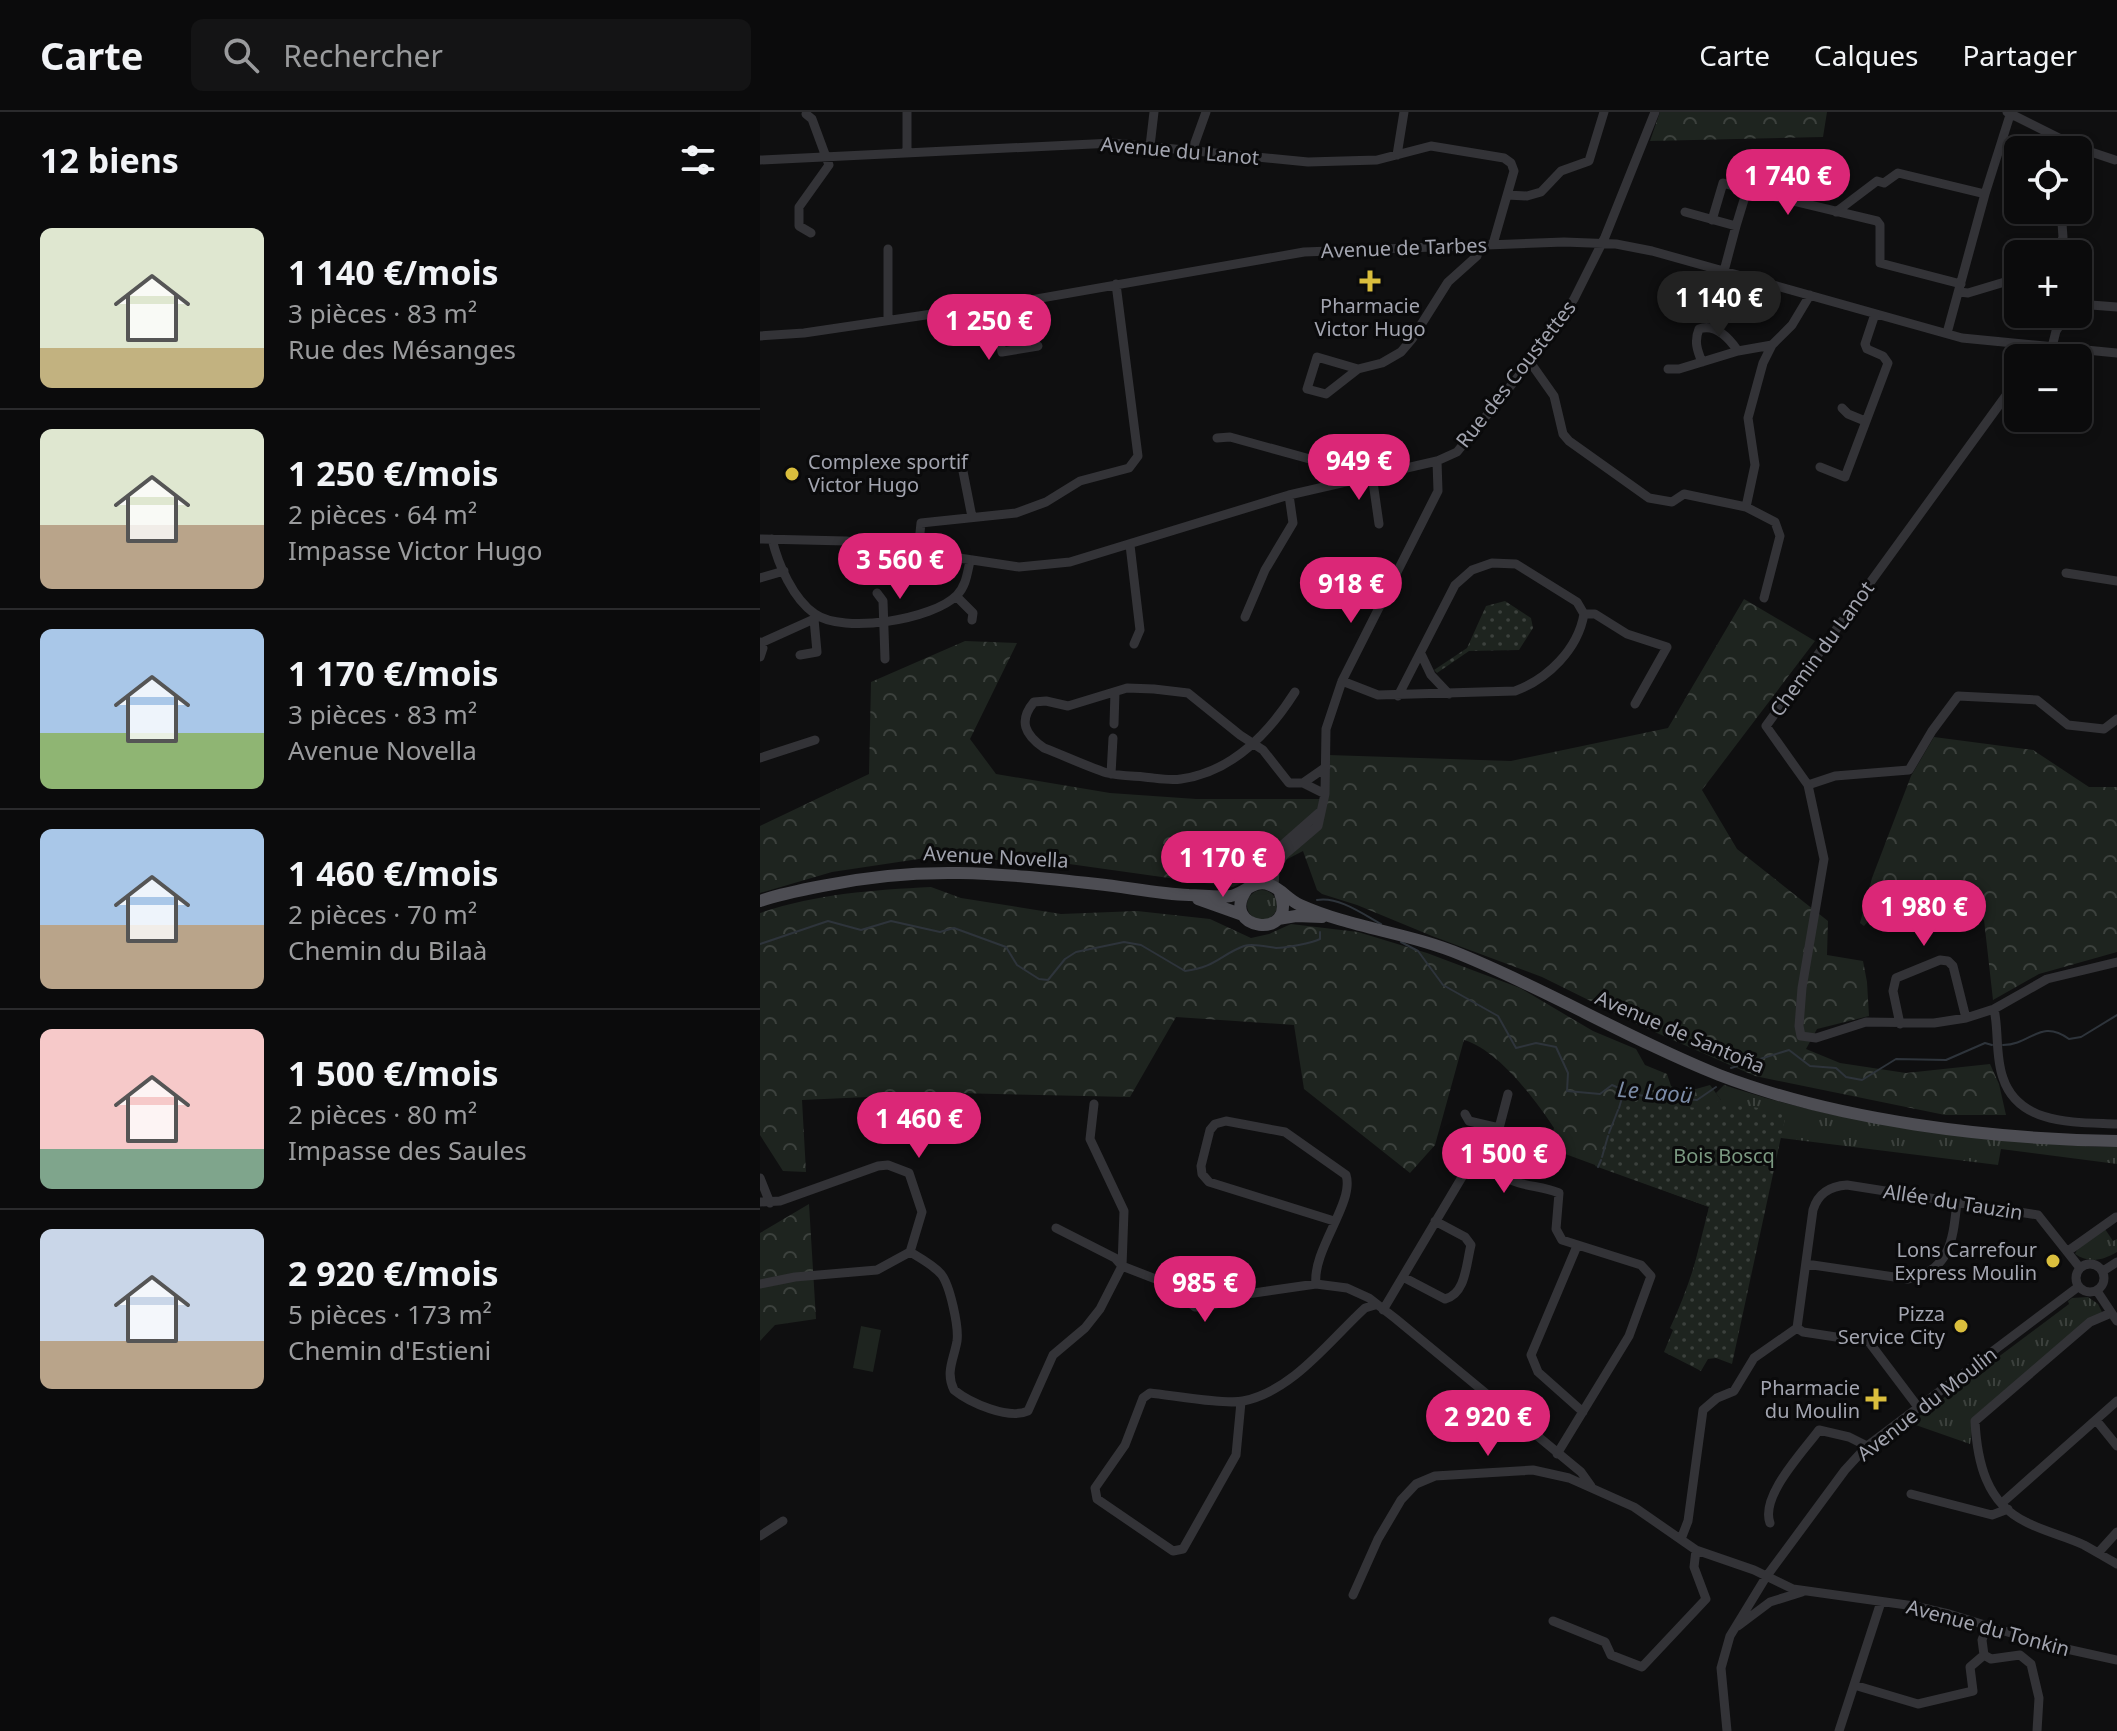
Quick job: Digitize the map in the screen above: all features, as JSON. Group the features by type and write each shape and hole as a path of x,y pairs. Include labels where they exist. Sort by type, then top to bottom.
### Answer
{"main road":[{"name":"Avenue Novella","path":"760,901 844,881 907,872 1013,875 1183,895 1233,896 1251,886"},
{"path":"1251,886 1277,890 1283,907 1278,919 1266,926 1259,926 1243,915 1240,902 1251,886"},
{"name":"Avenue de Santoña","path":"1277,890 1299,904 1336,917 1410,936 1460,954 1657,1048 1720,1075 1768,1091 1877,1118 2025,1135 2117,1141"},
{"name":"Avenue Novella","path":"1183,895 1243,915"},
{"name":"Avenue de Santoña","path":"1278,919 1336,917"}],"street":[{"path":"907,112 907,153"},
{"path":"1150,146 1154,112"},
{"path":"1192,151 1206,112"},
{"path":"1397,155 1404,112"},
{"path":"1507,195 1527,196 1541,192 1561,171 1589,161 1604,112"},
{"name":"Rue des Coustettes","path":"1277,890 1275,870 1279,862 1318,826 1325,794 1326,729 1342,681 1438,491 1437,461 1457,452 1473,435 1574,299 1601,243 1655,112"},
{"path":"1947,333 2009,113 2053,136"},
{"path":"806,114 812,119 829,165 799,207 799,226 811,233"},
{"name":"Avenue du Lanot","path":"760,160 1113,143 1308,162 1377,160 1431,146 1504,158 1511,163 1514,171 1493,244"},
{"path":"2092,153 2115,160"},
{"path":"1836,212 1877,181 1884,183 1898,173 1985,194"},
{"path":"1712,220 1723,183 1877,221 1880,225 1880,263 1968,293 2004,282"},
{"path":"1724,271 1747,190"},
{"path":"1685,212 1736,226"},
{"name":"Avenue de Tarbes","path":"760,336 804,333 993,307 1304,252 1601,243 1643,249 1962,338 2018,344"},
{"path":"1358,369 1317,357 1307,389 1326,394 1358,369 1382,363 1401,352 1448,282 1477,256 1479,245"},
{"path":"888,249 888,320"},
{"path":"918,552 921,523 1016,513 1046,502 1080,481 1129,468 1138,456 1116,284"},
{"path":"1746,507 1755,465 1748,418 1763,363 1772,345 1792,325 1810,295"},
{"path":"2092,305 2117,307"},
{"path":"993,307 1002,352 1038,346"},
{"path":"1820,467 1845,477 1888,363 1883,356 1867,349 1865,344 1875,314"},
{"path":"1702,362 1696,348 1696,335 1705,326 1717,329 1738,351"},
{"path":"1668,369 1679,369 1738,351 1772,345"},
{"name":"Avenue de Tarbes","path":"2092,351 2117,353"},
{"path":"1530,362 1554,396 1563,434 1649,498 1672,502 1684,494 1746,507 1775,522 1780,536 1764,598"},
{"name":"Chemin du Lanot","path":"2004,398 1766,726 1808,785 1824,859 1802,988 1801,1036 1816,1038 1866,1022 1934,1023 1966,1018 1994,1009 2047,979 2117,962"},
{"path":"1842,408 1865,421"},
{"path":"1217,438 1230,437 1346,469 1355,478"},
{"path":"1385,439 1392,471"},
{"path":"960,456 972,517"},
{"path":"760,539 846,541 970,561 1019,567 1044,566 1130,545 1289,495 1437,461"},
{"path":"1372,475 1379,524"},
{"path":"1245,617 1265,570 1293,523 1289,495"},
{"path":"772,539 784,571 815,617 817,652 800,655"},
{"path":"1130,545 1140,630 1134,644"},
{"path":"760,657 763,648 760,642 815,617 858,623 884,622 927,613 956,596 965,584 970,561"},
{"path":"1342,681 1378,695 1398,696 1515,691 1549,673 1562,658 1582,624 1584,614 1577,602 1516,564 1492,563 1472,570 1455,585 1398,696"},
{"path":"760,578 784,571"},
{"path":"2066,573 2117,581"},
{"path":"877,593 883,601 885,659"},
{"path":"956,596 973,613 972,620"},
{"path":"1584,614 1595,614 1627,634 1667,647 1635,704"},
{"path":"1421,654 1431,675 1449,694"},
{"path":"1295,692 1277,721 1253,743 1228,763 1179,780 1111,774 1044,748 1034,741 1024,726 1025,713 1034,702 1068,706 1127,688 1188,693 1253,743 1263,750 1289,783 1303,783 1325,794"},
{"path":"1114,724 1115,692"},
{"path":"1808,785 1835,776 1909,770 1958,696 2037,700 2068,725 2104,729 2117,719"},
{"path":"1111,774 1113,738"},
{"path":"760,758 815,740"},
{"path":"1303,783 1326,767"},
{"path":"1251,886 1279,848 1323,809"},
{"path":"1900,1024 1893,991 1896,978 1940,960 1948,961 1953,966 1966,1018"},
{"path":"1994,1009 2003,1078 2022,1104 2040,1116 2117,1124"},
{"path":"1488,1170 1508,1094"},
{"path":"910,1252 943,1275 947,1284 958,1333 949,1369 954,1390 1012,1416 1028,1411 1053,1355 1085,1328 1100,1309 1122,1266 1124,1211 1090,1139 1094,1104"},
{"path":"1465,1114 1469,1121 1499,1128"},
{"path":"1316,1284 1316,1266 1334,1221 1349,1182 1341,1170 1285,1132 1226,1121 1215,1124 1210,1130 1201,1166 1202,1174 1209,1182 1334,1221"},
{"path":"760,1178 765,1202 888,1165 909,1173 922,1212 910,1252 877,1270 795,1277 760,1284"},
{"path":"1241,1402 1236,1455 1183,1549 1173,1551 1097,1499 1095,1488 1125,1445 1143,1398 1150,1393 1241,1402 1278,1387 1362,1311 1379,1308 1403,1277 1468,1167 1488,1170 1518,1183 1546,1187 1559,1193 1556,1229 1562,1240 1641,1265 1651,1276 1629,1336 1557,1454"},
{"name":"Allée du Tauzin","path":"1806,1264 1813,1210 1822,1194 1838,1186 2038,1215 2080,1268"},
{"path":"1681,1539 1688,1521 1703,1410 1717,1398 1734,1391 1754,1358 1797,1328 1806,1264 1908,1279 1918,1277 1947,1255 1952,1243 1957,1202"},
{"path":"2068,1251 2116,1217"},
{"path":"1403,1277 1445,1299 1454,1297 1460,1290 1471,1245 1465,1237 1435,1221"},
{"path":"1056,1228 1115,1258 1122,1266 1166,1283 1195,1307 1207,1307 1247,1294 1316,1284 1347,1288 1369,1298 1473,1380 1581,1472 1592,1488"},
{"path":"1577,1246 1531,1355 1532,1364 1538,1372 1583,1412"},
{"path":"2103,1271 2117,1262"},
{"path":"2092,1264 2103,1271 2104,1280 2097,1291 2089,1293 2078,1287 2076,1275 2080,1268 2092,1264"},
{"name":"Avenue du Moulin","path":"1727,1731 1721,1668 1733,1631 1766,1577 1845,1470 1867,1446 2078,1287"},
{"path":"2097,1291 2114,1317 2090,1322 1975,1421 1977,1450 1982,1474 2005,1506 2023,1521 2117,1564"},
{"path":"1797,1328 1803,1332 1869,1342 1918,1407"},
{"path":"1911,1494 1992,1515 2117,1401"},
{"path":"2096,1420 2117,1446"},
{"path":"1770,1523 1767,1516 1773,1493 1819,1430 1849,1437 1867,1446"},
{"path":"1566,1461 1571,1471 1569,1478"},
{"name":"Avenue du Tonkin","path":"1353,1595 1378,1539 1401,1500 1416,1484 1435,1476 1533,1470 1569,1478 1592,1488 1634,1507 1696,1550 1804,1592 1949,1614 2053,1646 2117,1660"},
{"path":"760,1536 783,1521"},
{"path":"2098,1553 2117,1532"},
{"path":"1553,1621 1605,1642 1611,1655 1642,1667 1706,1599 1694,1567 1696,1550"},
{"path":"1733,1631 1770,1602 1804,1592"},
{"path":"1839,1731 1881,1602"},
{"path":"1984,1655 1982,1640 1987,1627"},
{"path":"1854,1685 1918,1704 1973,1691 1970,1667 1984,1655"},
{"path":"1984,1655 1991,1659 2020,1655 2031,1664 2039,1698 2037,1731"}],"green space":[{"path":"1660,112 1827,112 1823,137 1650,141"},
{"path":"1744,599 1815,641 1702,790 1737,849 1828,921 1827,955 1863,961 1867,982 1869,1016 1817,1029 1806,1049 1840,1063 1906,1073 1990,1064 1999,1084 2006,1115 1945,1115 1755,1076 1641,1026 1542,977 1322,894 1317,890 1303,851 1233,887 1055,862 932,857 832,872 760,893 760,826 869,774 871,682 965,641 1017,643 970,739 996,774 1110,793 1196,799 1328,799 1328,755 1511,761 1668,728"},
{"path":"1505,601 1531,618 1533,628 1519,650 1469,651 1437,673 1434,670 1467,648 1486,606"},
{"path":"1934,737 2033,750 2089,787 2117,787 2117,952 2039,974 1993,1000 1984,920 1979,916 1875,914 1864,926 1860,923 1872,878 1911,776"},
{"path":"931,887 961,898 1061,914 1137,911 1210,919 1251,938 1291,924 1358,932 1427,953 1520,988 1593,1031 1636,1049 1645,1065 1667,1074 1671,1086 1682,1093 1710,1085 1721,1100 1779,1114 1680,1323 1709,1207 1549,1148 1554,1128 1537,1103 1490,1054 1464,1040 1435,1145 1410,1173 1304,1089 1294,1025 1176,1017 1130,1097 956,1093 802,1100 806,1172 783,1171 760,1135 760,913 823,897"},
{"path":"1262,890 1273,894 1277,905 1273,916 1262,920 1251,916 1247,905 1251,894"},
{"path":"1724,1085 1829,1114 1899,1127 2007,1140 2117,1147 2117,1164 2001,1149 1998,1165 1781,1138 1721,1100 1716,1093"},
{"name":"Bois Boscq","path":"1623,1097 1702,1109 1721,1100 1786,1114 1732,1364 1716,1358 1708,1359 1701,1371 1664,1352 1693,1269 1709,1207 1595,1166"},
{"path":"809,1204 816,1319 775,1325 760,1341 760,1233"},
{"path":"2105,1229 2113,1241 2117,1239 2117,1252 2096,1260 2075,1254 2078,1248"},
{"path":"2088,1297 2098,1304 2102,1312 1974,1419 1970,1444 1910,1423 2069,1304 2072,1298"},
{"path":"861,1326 881,1330 873,1372 853,1368"}],"waterway":[{"name":"Le Laoü","path":"1317,900 1342,903 1381,924"},
{"name":"Le Laoü","path":"760,944 828,921 861,930 891,921 940,932 954,928 1006,947 1017,965 1039,979 1048,980 1065,959 1076,952 1124,942 1141,945 1185,971 1211,964 1244,946 1292,946 1320,939 1320,932"},
{"name":"Le Laoü","path":"1401,942 1418,951 1443,985 1498,1016 1516,1048 1536,1043 1556,1047 1568,1073 1567,1091 1600,1094 1612,1085 1635,1095 1697,1100 1716,1087"},
{"name":"Le Laoü","path":"2003,1045 2050,1031 2069,1039 2081,1037 2117,1015"},
{"name":"Le Laoü","path":"1731,1068 1789,1050 1810,1066 1836,1068 1846,1077 1862,1080 1896,1059 1946,1060 1985,1043 1992,1045"},
{"path":"1619,1108 1624,1091"},
{"path":"1609,1133 1618,1110"},
{"path":"1602,1157 1608,1136"},
{"path":"1598,1167 1601,1160"}],"place":[{"name":"Pharmacie Victor Hugo","path":"1370,281"},
{"name":"Complexe sportif Victor Hugo","path":"792,474"},
{"name":"Lons Carrefour Express Moulin","path":"2053,1261"},
{"name":"Pizza Service City","path":"1961,1326"},
{"name":"Pharmacie du Moulin","path":"1876,1399"}]}
